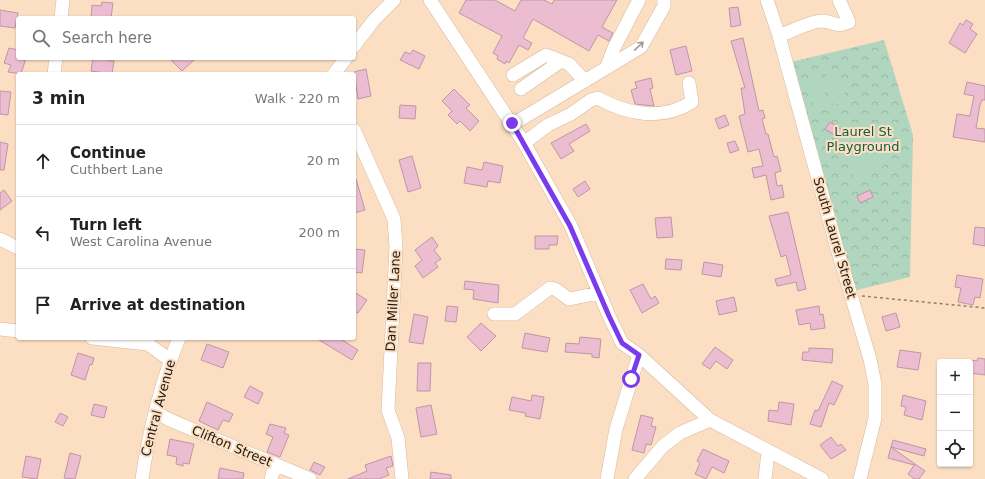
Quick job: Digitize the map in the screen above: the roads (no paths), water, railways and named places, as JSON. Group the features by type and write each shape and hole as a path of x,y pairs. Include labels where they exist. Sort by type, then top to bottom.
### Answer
{"street":[{"path":"61,16 63,0"},
{"path":"356,43 374,20 394,0"},
{"path":"430,0 513,124 524,143 570,226 622,343 639,355 710,420 768,452 822,479"},
{"path":"607,66 614,48 639,0"},
{"path":"513,124 585,81 607,66 641,47 664,6 664,0"},
{"name":"South Laurel Street","path":"767,0 779,36 836,245 870,360 875,384 875,418 860,479"},
{"path":"779,36 815,22 822,21 839,26 849,22 839,0"},
{"path":"513,75 543,55 573,67 585,81"},
{"path":"54,72 56,60"},
{"path":"336,72 344,60"},
{"path":"521,89 561,61"},
{"path":"524,143 548,126 571,114 591,100 598,98 609,104 632,112 648,115 662,113 685,106 692,102 689,83"},
{"name":"Dan Miller Lane","path":"356,134 394,219 396,247 388,410 398,438 402,479"},
{"path":"0,239 16,247"},
{"path":"494,314 515,314 550,288 555,289 569,299 599,293"},
{"path":"0,329 16,331"},
{"path":"127,340 144,341 170,360"},
{"name":"Central Avenue","path":"142,479 155,412 170,360 178,340"},
{"path":"607,479 616,429 639,355"},
{"name":"Clifton Street","path":"155,412 238,450 310,479"},
{"path":"635,479 653,457 674,438 710,420"},
{"path":"765,479 768,452"},
{"path":"271,479 275,464"}],"park label":[{"name":"Laurel St Playground","path":"863,138"}]}
